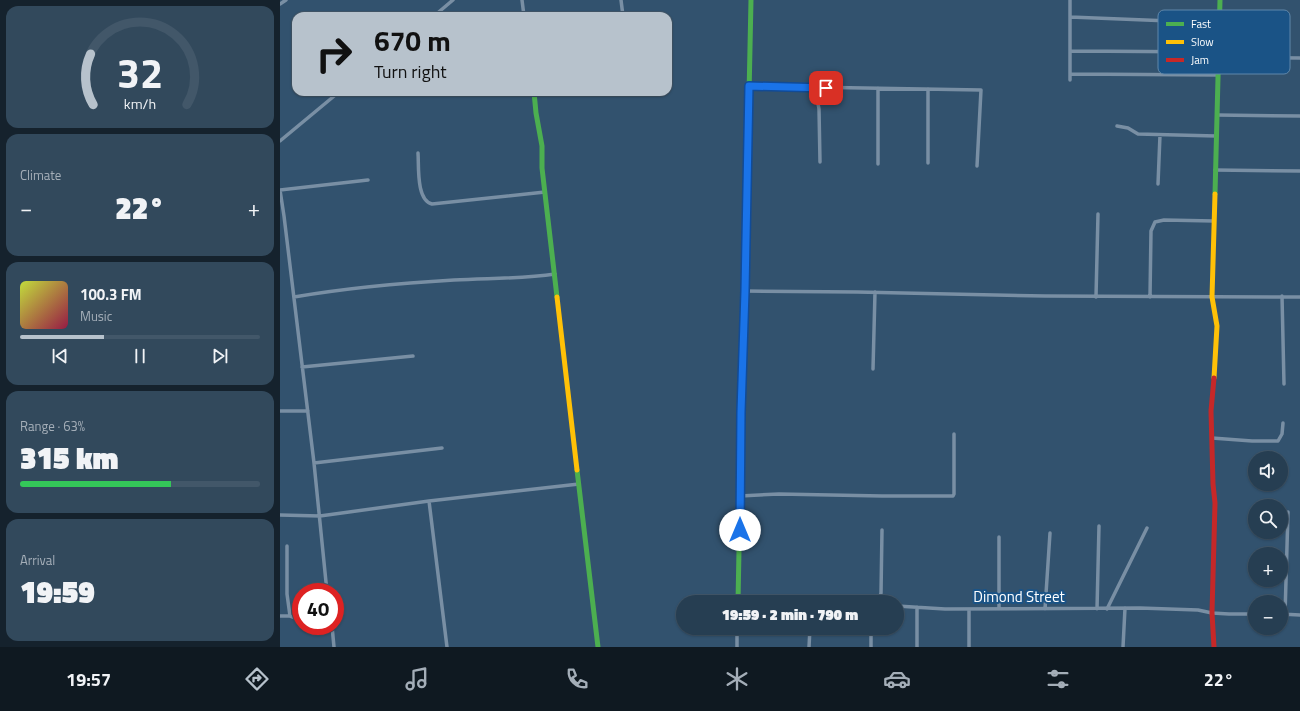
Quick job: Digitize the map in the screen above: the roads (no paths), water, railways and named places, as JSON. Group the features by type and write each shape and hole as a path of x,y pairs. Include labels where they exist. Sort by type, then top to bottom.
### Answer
{"street":[{"path":"280,4 286,0"},
{"path":"439,12 453,0"},
{"path":"522,0 524,12"},
{"path":"621,0 622,12"},
{"path":"738,595 751,0"},
{"path":"1070,0 1070,80"},
{"path":"1070,17 1158,20"},
{"path":"1070,51 1158,53"},
{"path":"1290,58 1300,58"},
{"path":"1070,74 1218,75 1212,297 1216,318 1217,340 1211,411 1214,502 1212,613 1214,647"},
{"path":"749,86 981,90 977,166"},
{"path":"813,87 819,108 820,162"},
{"path":"878,88 878,164"},
{"path":"928,89 928,163"},
{"path":"280,141 334,96"},
{"path":"535,96 542,146 542,168 598,647"},
{"path":"1217,115 1300,116"},
{"path":"1117,126 1128,128 1138,134 1216,136"},
{"path":"1158,184 1160,135"},
{"path":"418,153 420,186 424,198 428,203 432,204 545,192"},
{"path":"1215,170 1300,171"},
{"path":"326,583 308,411 280,190 368,180"},
{"path":"1096,296 1098,214"},
{"path":"1150,297 1151,231 1155,222 1164,220 1214,221"},
{"path":"294,297 394,284 535,277 555,274"},
{"path":"745,291 1150,297 1300,297"},
{"path":"873,369 875,292"},
{"path":"1282,296 1284,384"},
{"path":"302,367 413,356"},
{"path":"280,411 308,411"},
{"path":"1212,438 1278,441 1282,434 1283,423"},
{"path":"740,496 779,494 953,496 954,434"},
{"path":"314,463 442,448"},
{"path":"280,515 320,516 429,501 579,484"},
{"path":"429,501 447,647"},
{"path":"1097,609 1099,526"},
{"path":"1107,609 1147,528"},
{"path":"880,595 882,530"},
{"path":"1045,609 1050,533"},
{"path":"999,537 999,608"},
{"path":"1284,595 1287,539"},
{"path":"280,616 290,616 287,594 287,546"},
{"name":"Dimond Street","path":"904,606 969,609 1140,608 1198,610 1212,613"},
{"path":"917,607 917,647"},
{"path":"1123,647 1125,608"},
{"path":"969,609 969,647"},
{"path":"1212,613 1248,614"},
{"path":"1288,614 1300,615"},
{"path":"333,635 334,647"},
{"path":"737,635 737,647"},
{"path":"810,635 810,647"},
{"path":"871,635 871,647"}]}
